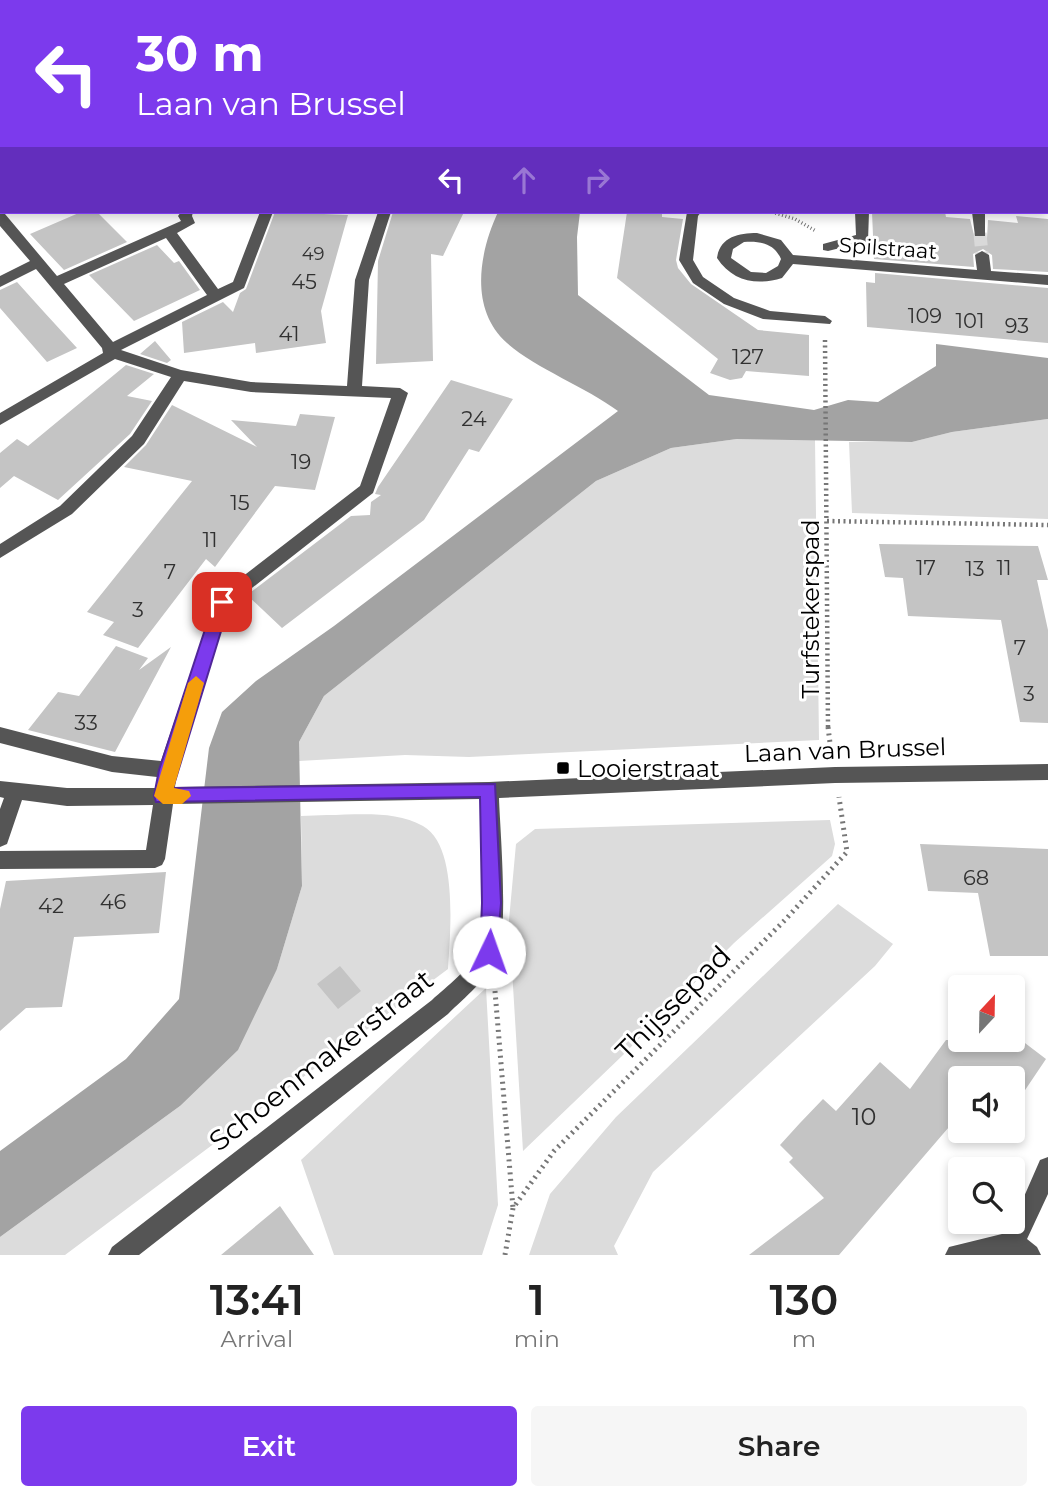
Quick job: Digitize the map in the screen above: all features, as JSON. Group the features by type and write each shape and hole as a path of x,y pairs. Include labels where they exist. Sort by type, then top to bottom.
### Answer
{"street":[{"path":"54,284 188,223 186,214"},
{"path":"0,420 111,352 239,285 265,214"},
{"path":"354,391 362,280 384,214"},
{"path":"692,214 686,260 698,280 729,301 768,316 825,321"},
{"name":"Spilstraat","path":"828,247 863,237 862,214"},
{"path":"978,214 980,233"},
{"path":"0,216 111,352 180,375 251,387 400,393 367,489 222,602 168,770 155,859 0,860"},
{"path":"168,232 187,252 201,283 216,295"},
{"path":"982,255 985,276"},
{"name":"Spilstraat","path":"789,259 1048,280"},
{"path":"0,282 37,263"},
{"path":"0,552 66,510 138,440 180,375"},
{"path":"0,735 112,764 168,770"},
{"name":"Laan van Brussel","path":"163,796 489,790 835,775 1048,772"},
{"path":"489,790 492,903 489,952"},
{"path":"0,838 8,791 86,797 163,796"},
{"name":"Schoenmakerstraat","path":"120,1255 440,1007 479,968 489,952"},
{"path":"957,1255 1021,1249 1048,1168"}],"path":[{"name":"Turfstekerspad","path":"825,402 828,732 835,775"},
{"path":"827,521 1048,526"},
{"name":"Thijssepad","path":"505,1255 513,1208 554,1151 785,920 847,852 835,775"},
{"path":"489,952 497,1002 513,1208"}],"shaded area":[{"path":"497,214 580,214 577,237 578,295 709,395 814,410 848,400 878,402 936,366 936,344 1048,358 1048,419 952,432 912,442 737,439 671,448 596,481 324,696 299,742 302,886 277,969 238,1050 180,1106 0,1237 0,1151 126,1059 179,999 209,748 222,712 256,681 334,626 618,411 518,352 495,329 482,297 481,280 482,263"},
{"path":"1048,419 1048,519 852,513 849,442 912,442 952,432"},
{"path":"737,439 815,440 819,740 469,757 405,755 299,761 299,742 324,696 596,481 671,448"},
{"path":"376,814 412,821 423,826 434,836 442,852 450,892 448,969 65,1255 0,1255 0,1237 180,1106 277,969 302,886 301,816"},
{"path":"830,820 835,844 832,856 734,943 523,1151 509,920 516,844 535,829"},
{"path":"838,904 893,944 875,966 653,1172 614,1246 618,1255 529,1255 550,1194 616,1117"},
{"path":"486,988 498,1205 482,1255 334,1255 301,1160"}],"building":[{"path":"76,214 99,214 127,242 64,270 30,234"},
{"path":"274,214 348,215 321,311 326,343 256,353 255,343 184,353 182,322 223,302 233,312 240,293 246,289"},
{"path":"392,214 463,214 443,256 431,254 433,361 376,364 378,261"},
{"path":"627,214 662,214 662,217 683,219 676,260 678,268 691,284 758,330 809,335 809,376 746,371 742,378 730,380 710,373 718,359 617,278"},
{"path":"872,214 945,214 946,217 970,219 975,239 987,238 988,220 1018,223 1016,216 1048,219 1048,272 993,269 992,255 983,249 973,254 974,267 874,259"},
{"path":"157,245 174,263 179,261 200,290 134,321 89,275"},
{"path":"875,273 1048,288 1048,343 867,327 866,282 875,283"},
{"path":"17,282 77,348 47,362 0,308 0,290"},
{"path":"155,341 171,360 167,363 140,354"},
{"path":"126,365 154,374 127,396 152,401 130,434 58,500 14,476 0,488 0,453 17,439 28,446"},
{"path":"451,380 513,399 479,452 469,449 424,520 282,628 247,595 351,516 370,515 371,502 381,495 375,494 378,487"},
{"path":"172,405 257,447 231,420 296,426 300,414 335,417 315,490 275,486 215,567 206,559 138,648 103,635 114,622 87,612 192,481 124,467 146,445"},
{"path":"879,544 1038,546 1048,580 1037,580 1048,630 1048,723 1020,722 1001,620 908,616 903,578 885,577"},
{"path":"116,646 148,658 139,670 171,647 115,752 28,730 58,692 79,696"},
{"path":"920,844 1048,849 1048,956 990,956 978,893 928,891"},
{"path":"166,872 159,933 74,937 62,1007 26,1008 0,1031 0,909 6,881"},
{"path":"340,966 361,991 338,1009 317,984"},
{"path":"946,1040 948,1052 1026,1052 1026,1044 1046,1059 1025,1090 1025,1066 948,1066 948,1128 839,1255 749,1255 824,1198 789,1162 793,1158 780,1145 823,1099 836,1111 880,1062 910,1089"},
{"path":"280,1206 314,1255 221,1255"}],"tunnel":[{"path":"980,233 982,255"}],"slow traffic":[{"path":"182,796 163,796 168,770 196,683"}],"place":[{"name":"Looierstraat","path":"563,768"}],"route":[{"path":"222,602 168,770 163,796 489,790 492,903 489,952"}]}
